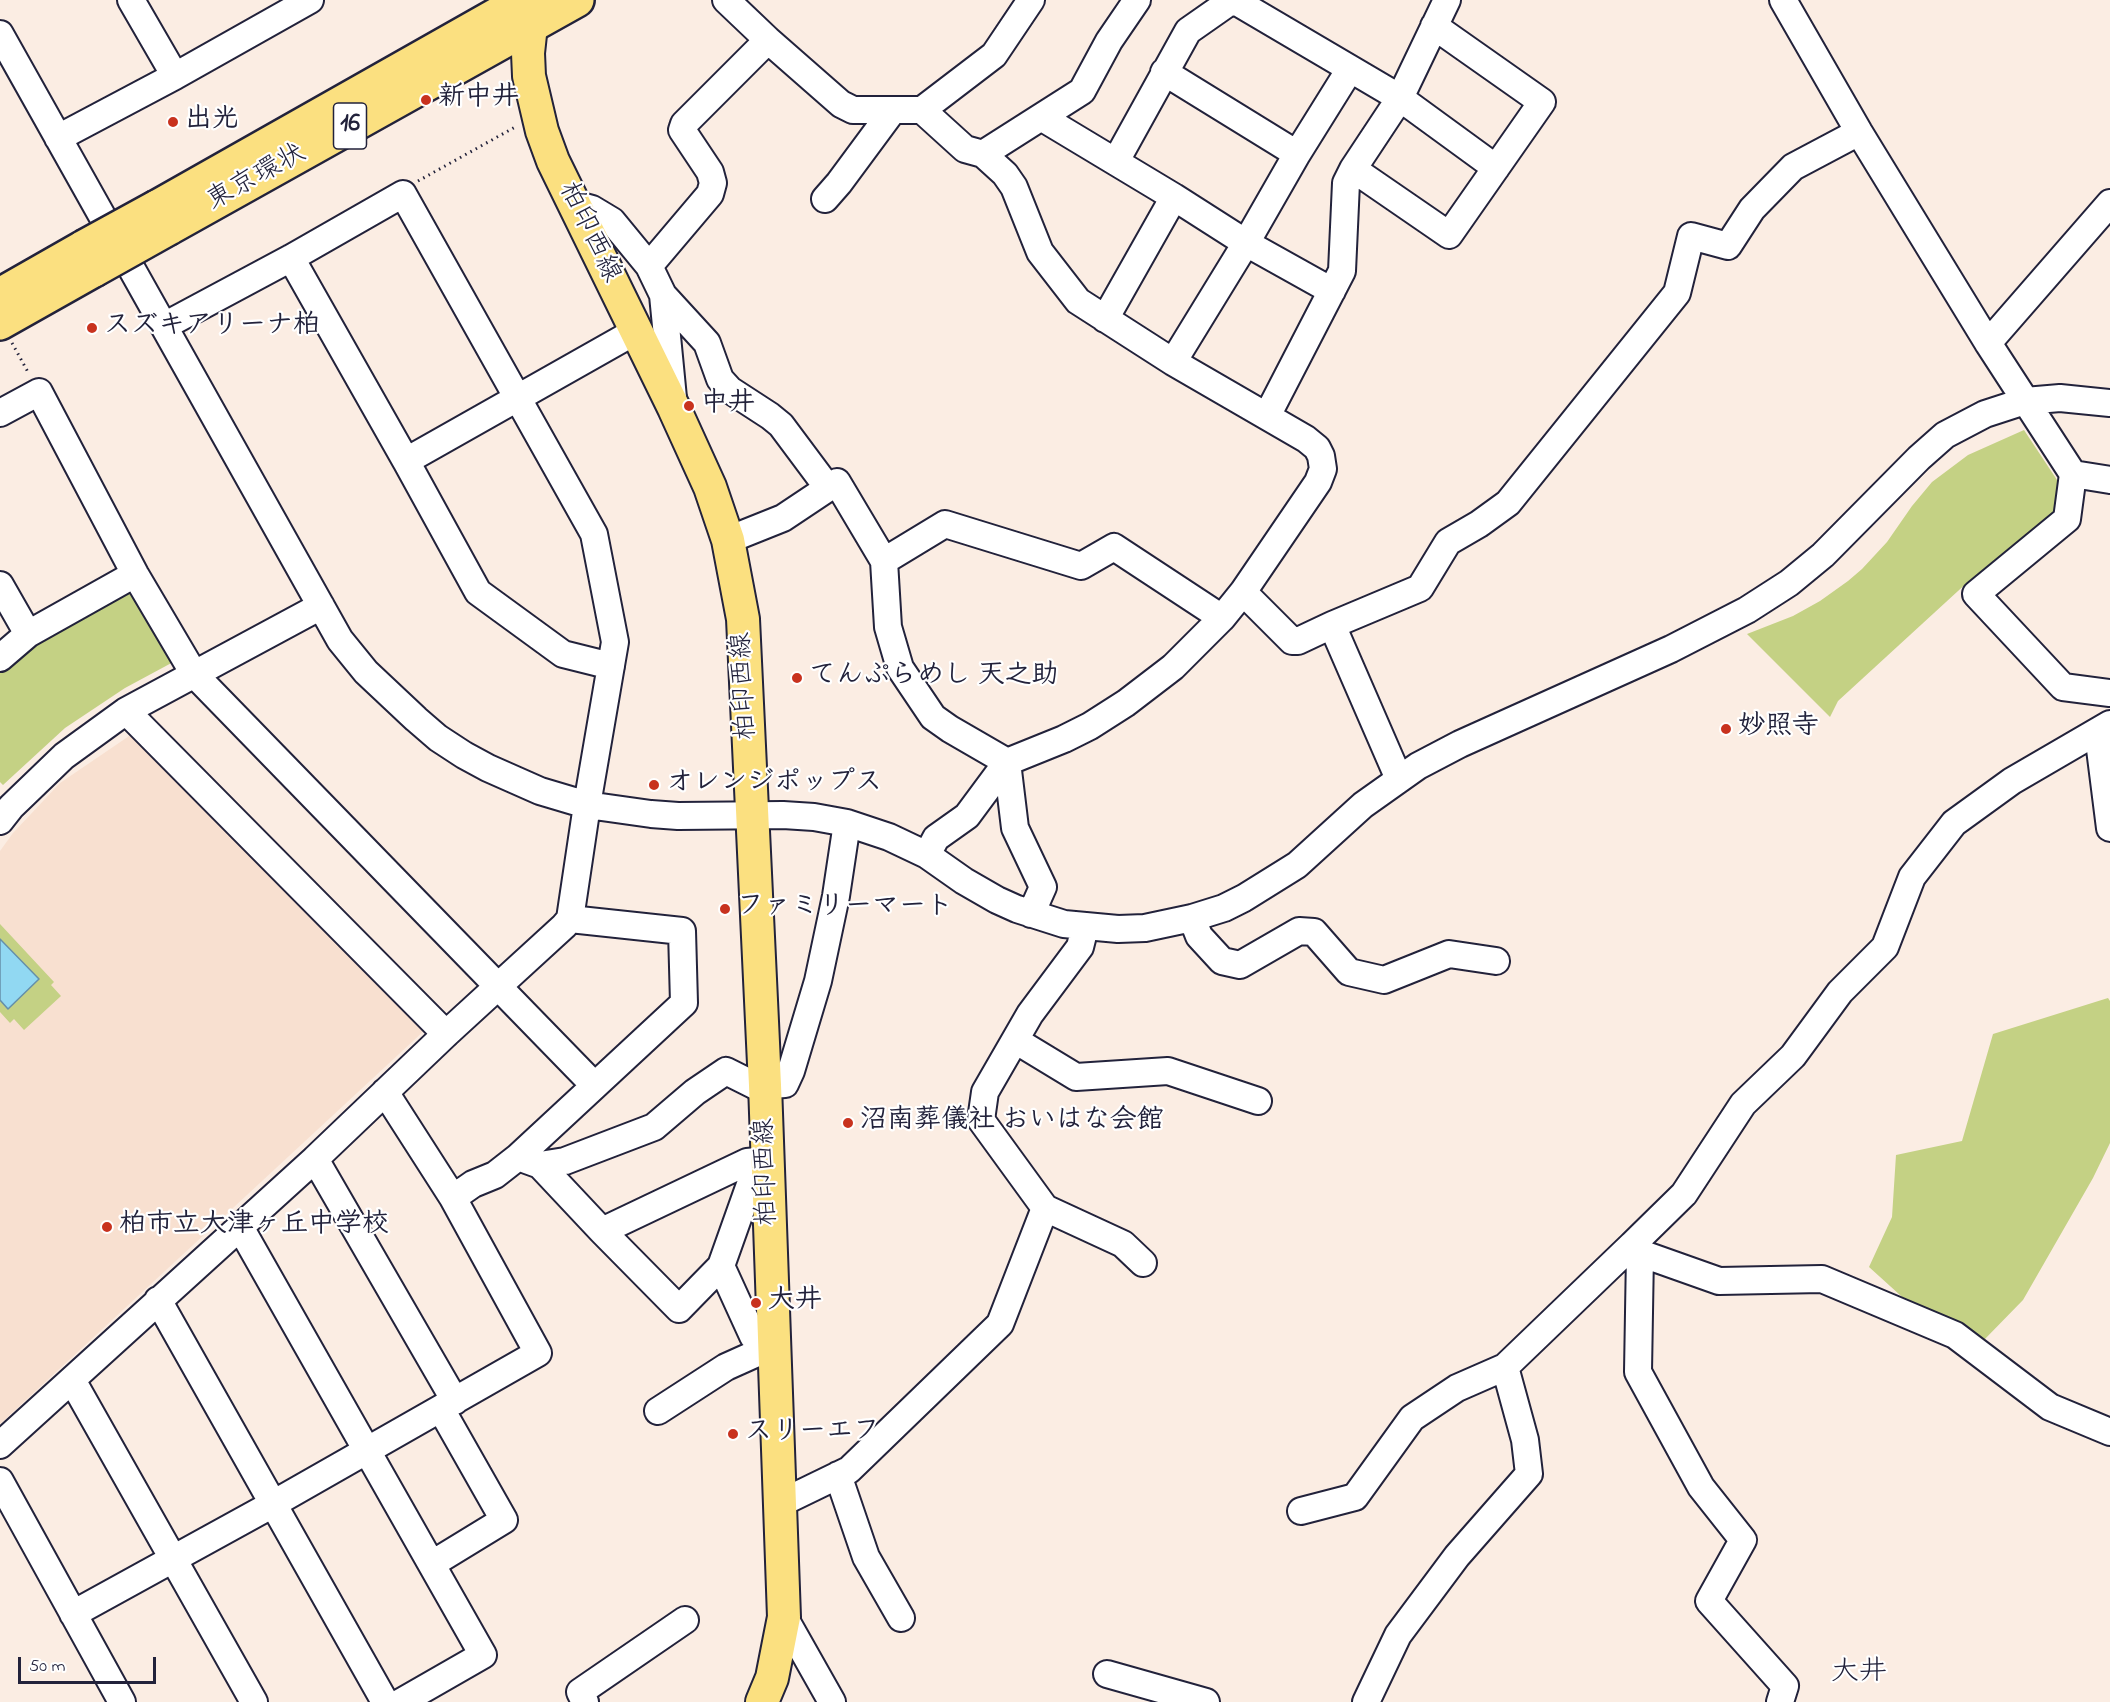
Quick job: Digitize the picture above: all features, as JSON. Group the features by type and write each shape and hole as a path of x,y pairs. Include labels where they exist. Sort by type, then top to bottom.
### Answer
{"highway":[{"name":"東京環状","path":"0,295 89,259 531,8 577,0"},
{"name":"東京環状","path":"6,332 89,259"}],"main road":[{"name":"柏印西線","path":"531,8 529,76 535,104 553,161 674,408 713,495 728,540 743,619 765,1086 757,1161 775,1345 784,1617 772,1678 762,1702"}],"street":[{"path":"131,0 175,76"},
{"path":"58,138 175,76 273,9 310,0"},
{"path":"726,0 841,104 853,110 922,110 994,55 1031,0"},
{"path":"1267,416 1341,271 1346,183 1400,98 1447,0"},
{"path":"1783,0 1859,132 1988,343 2073,474 2067,519 1976,594 2064,687 2110,693"},
{"path":"983,154 1082,91 1109,40 1134,1"},
{"path":"1116,161 1188,31 1228,3 1237,2 1400,98 1496,168"},
{"path":"1353,169 1449,235 1542,102 1434,26"},
{"path":"0,34 340,640 366,672 438,738 488,768 520,783 587,805 660,815 814,817 847,823 889,837 927,855 981,891 1007,905 1052,921 1085,927 1145,928 1192,918 1224,908 1262,889 1297,865 1362,805 1399,779 1460,744 1639,663 1747,610 1789,583 1823,555 1918,458 1945,435 1985,414 2025,401 2060,398 2110,403"},
{"path":"649,266 710,194 713,183 710,172 682,130 684,124 768,40"},
{"path":"1173,362 1350,69"},
{"path":"1164,72 1297,154"},
{"path":"825,199 893,110"},
{"path":"922,110 965,149 983,154 1005,174 1014,187 1040,252 1078,301 1173,362 1306,439 1317,448 1323,469 1318,482 1243,592 1222,618 1173,667 1126,703 1064,739 1007,762 967,816 936,838 927,855"},
{"path":"1041,117 1246,243 1332,291"},
{"path":"1243,592 1292,641 1298,641 1420,588 1448,542 1479,524 1508,503 1677,293 1691,236 1728,246 1752,209 1793,167 1859,132"},
{"path":"0,1445 315,1159 570,919 615,642 594,534 403,194 291,258 164,326"},
{"path":"1105,319 1174,197"},
{"path":"1988,343 2110,203"},
{"path":"574,204 592,209 612,221 649,266 663,295 707,343 720,379 730,390 781,425 828,488"},
{"path":"291,258 478,592 564,654 611,666"},
{"path":"663,295 674,408"},
{"path":"406,460 636,331"},
{"path":"0,413 39,392 135,574 194,674 594,1085"},
{"path":"2073,474 2110,480"},
{"path":"728,540 783,518 837,482 884,561 888,627 900,668 933,717 1007,762"},
{"path":"884,561 945,524 1081,566 1114,547 1222,618"},
{"path":"0,658 28,634 135,574"},
{"path":"0,585 28,634"},
{"path":"4,808 64,756 126,711 321,606"},
{"path":"1332,625 1399,779"},
{"path":"126,711 446,1034"},
{"path":"1301,1511 1355,1497 1412,1418 1457,1388 1505,1367 1636,1249 1684,1194 1743,1104 1793,1056 1840,992 1884,947 1912,877 1954,823 2012,781 2104,728 2110,828"},
{"path":"1007,762 1015,828 1042,887 1031,914"},
{"path":"453,1198 472,1184 529,1161 565,1161 654,1127 695,1092 726,1071 756,1086 785,1084 818,981 836,896 847,823"},
{"path":"1192,918 1199,936 1222,961 1240,965 1299,931 1314,932 1349,972 1384,980 1449,954 1496,961"},
{"path":"529,1161 594,1085 684,1003 682,931 570,919"},
{"path":"1085,927 1080,946 1030,1014 985,1092 981,1120 1045,1208 1123,1244 1143,1263"},
{"path":"1015,1040 1077,1077 1168,1071 1258,1101"},
{"path":"73,1614 273,1504 538,1353 453,1198 385,1092"},
{"path":"315,1159 448,1405 504,1520 432,1564"},
{"path":"529,1161 603,1231 679,1309 721,1266 757,1161"},
{"path":"603,1231 757,1161"},
{"path":"781,1503 849,1470 1000,1324 1045,1208"},
{"path":"240,1227 483,1655 401,1702"},
{"path":"1636,1249 1719,1281 1822,1280 1955,1335 2050,1407 2110,1432"},
{"path":"1636,1249 1638,1372 1701,1487 1743,1540 1709,1601 1785,1686 1780,1702"},
{"path":"721,1266 753,1336 775,1345"},
{"path":"158,1300 385,1702"},
{"path":"658,1411 726,1367 775,1345"},
{"path":"1366,1702 1398,1635 1457,1556 1529,1474 1525,1440 1505,1367"},
{"path":"72,1380 254,1702"},
{"path":"838,1475 866,1557 901,1618"},
{"path":"0,1481 122,1702"},
{"path":"784,1617 832,1702"},
{"path":"585,1702 580,1692 685,1620"},
{"path":"1107,1674 1206,1702"}],"path":[{"path":"403,194 414,183 521,124"},
{"path":"6,332 39,392"}],"shaded area":[{"name":"柏市立大津ヶ丘中学校","path":"135,732 426,1029 0,1424 0,851 13,833 60,783"}],"green space":[{"path":"2024,430 2059,483 2056,510 2032,535 1970,580 1838,701 1830,717 1747,634 1793,616 1820,601 1848,581 1887,542 1932,482 1968,455"},
{"path":"130,586 177,660 125,688 65,728 3,785 0,782 0,668 33,639"},
{"path":"0,924 54,982 51,985 61,996 24,1030 14,1019 10,1023 0,1012"},
{"path":"2108,998 2110,1001 2110,1143 2093,1178 2023,1300 1983,1341 1911,1305 1869,1267 1892,1217 1896,1155 1962,1141 1993,1034"}],"water":[{"path":"0,939 39,979 8,1009 0,1000"}],"place":[{"name":"新中井","path":"426,100"},
{"name":"出光","path":"173,122"},
{"name":"スズキアリーナ柏","path":"92,328"},
{"name":"中井","path":"689,406"},
{"name":"てんぷらめし 天之助","path":"797,678"},
{"name":"妙照寺","path":"1726,729"},
{"name":"オレンジポップス","path":"654,785"},
{"name":"ファミリーマート","path":"725,909"},
{"name":"沼南葬儀社 おいはな会館","path":"848,1123"},
{"name":"柏市立大津ヶ丘中学校","path":"107,1227"},
{"name":"大井","path":"756,1303"},
{"name":"スリーエフ","path":"733,1434"}],"district":[{"name":"大井","path":"1859,1674"}]}
